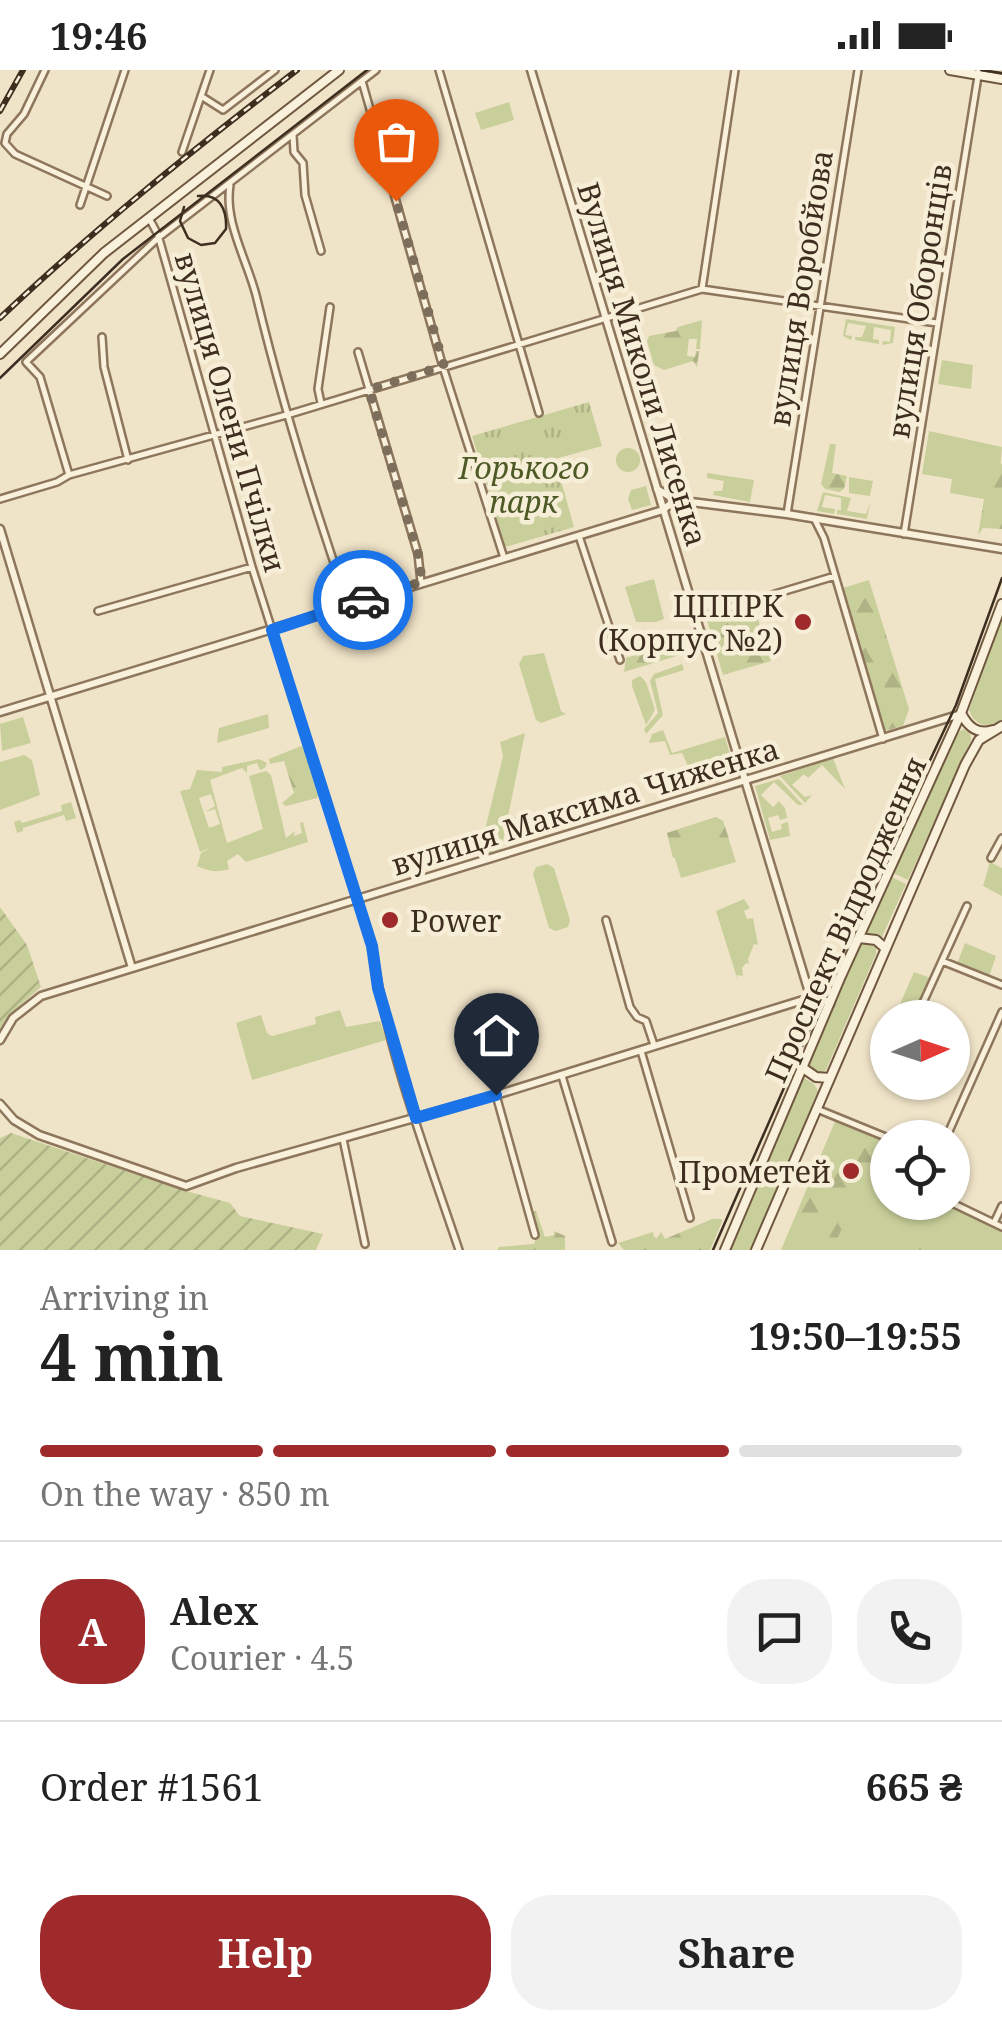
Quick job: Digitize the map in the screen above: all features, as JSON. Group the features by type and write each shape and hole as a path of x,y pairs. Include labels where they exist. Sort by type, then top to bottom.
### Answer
{"main road":[{"path":"0,354 104,253 339,70"},
{"path":"950,70 1002,79"},
{"name":"Проспект Відродження","path":"725,1250 859,938 961,714 1002,604"},
{"path":"961,714 978,732 1000,728"},
{"name":"Проспект Відродження","path":"756,1250 966,763 980,740 1000,728"},
{"path":"859,938 876,940 885,948"},
{"path":"803,1068 816,1078 830,1078"}],"street":[{"path":"45,70 5,143 15,154 107,196"},
{"path":"80,204 125,70"},
{"path":"182,152 210,70"},
{"path":"201,96 224,110 275,70"},
{"path":"68,475 40,377 26,362 158,238 376,70"},
{"path":"439,70 539,413"},
{"name":"Вулиця Миколи Лисенка","path":"531,70 808,989"},
{"path":"702,290 735,70"},
{"name":"вулиця Воробйова","path":"787,514 858,70"},
{"name":"вулиця Оборонців","path":"904,534 979,72"},
{"path":"362,81 504,558"},
{"path":"293,134 294,152 303,163 305,195 321,251"},
{"path":"230,182 230,214 278,385 348,604"},
{"name":"вулиця Олени Пчілки","path":"149,218 252,567 372,946 378,988 459,1250"},
{"path":"0,499 68,475 290,414 702,290 937,323"},
{"path":"321,404 318,388 330,307"},
{"path":"102,337 104,367 128,460"},
{"path":"358,352 418,554 422,582"},
{"path":"657,489 675,500 1002,549"},
{"path":"0,712 663,510 675,500"},
{"path":"814,518 824,538 883,739"},
{"path":"824,538 823,527 835,522"},
{"path":"0,530 132,968"},
{"path":"579,536 620,660"},
{"path":"98,611 252,567"},
{"path":"696,618 835,576"},
{"name":"вулиця Максима Чиженка","path":"0,1040 25,1006 49,993 961,714"},
{"path":"991,858 1002,838"},
{"path":"924,1000 966,906"},
{"path":"606,920 628,1002 633,1012 646,1020 654,1045"},
{"path":"942,961 1002,985"},
{"path":"804,1000 808,989 830,1004"},
{"path":"0,1104 21,1126 39,1135 186,1186 562,1076 804,1000 830,1004"},
{"path":"954,1120 1002,1012"},
{"path":"641,1051 690,1218"},
{"path":"562,1076 612,1242"},
{"path":"496,1095 535,1235"},
{"path":"817,1109 870,1131"},
{"path":"343,1138 365,1244"},
{"path":"994,1224 1002,1206"},
{"path":"970,1212 1002,1227"}],"green space":[{"path":"509,102 514,120 481,130 475,113"},
{"path":"846,319 895,327 893,343 882,345 883,341 890,342 891,330 874,327 873,339 879,340 879,344 855,340 862,337 866,326 848,323 845,335 852,336 851,340 843,336"},
{"path":"702,320 700,349 696,349 697,339 689,339 687,356 695,357 699,351 697,367 693,361 664,370 654,365 649,336 676,331"},
{"path":"942,360 973,365 971,389 938,384"},
{"name":"Горького парк","path":"589,402 602,446 555,459 574,527 505,547 472,436"},
{"path":"929,431 1002,447 1000,470 978,498 950,493 952,479 922,474"},
{"path":"830,444 836,444 832,473 847,476 844,489 839,492 821,484"},
{"path":"628,448 640,460 628,472 616,460"},
{"path":"1002,463 1002,529 983,528 978,535 984,499 978,498"},
{"path":"707,473 754,480 750,502 713,495 714,491 722,491 724,481 707,478"},
{"path":"849,477 873,481 870,496 849,493"},
{"path":"646,486 651,505 632,510 628,499 631,490"},
{"path":"823,492 851,498 847,511 866,514 870,503 867,519 837,514 841,498 825,495 822,507 835,509 834,514 817,511"},
{"path":"654,579 664,619 636,622 625,587"},
{"path":"869,580 909,709 903,726 884,731 843,588"},
{"path":"754,606 771,661 723,675 707,620"},
{"path":"1002,618 1002,720 982,724 969,710"},
{"path":"670,644 670,651 680,655 624,672 626,658"},
{"path":"544,653 561,711 566,714 541,723 536,720 519,664 523,656"},
{"path":"682,664 684,670 655,679 663,715 646,734 644,729 658,713 650,681 654,674"},
{"path":"640,676 646,682 655,710 646,725 632,686 632,680"},
{"path":"268,714 269,728 217,743 219,728"},
{"path":"23,717 31,743 2,751 0,724"},
{"path":"963,729 970,733 971,740 908,880 893,873 956,735"},
{"path":"663,730 672,753 725,737 730,755 688,766 682,753 670,755 665,741 649,743 652,734"},
{"path":"525,733 501,851 485,856 482,842 503,756 500,742"},
{"path":"301,746 319,794 317,798 286,806 282,803 294,793 284,761 270,764 269,759"},
{"path":"24,755 32,760 40,795 0,810 0,762"},
{"path":"731,758 736,776 682,793 680,788 727,774 720,761"},
{"path":"833,758 845,789 822,765 808,778 804,774 792,785 805,797 812,795 805,803 780,776"},
{"path":"259,759 267,763 260,770 257,763 247,766 247,773 242,768 210,780 227,843 263,829 249,776 266,771 271,775 286,838 295,831 294,836 302,833 303,822 308,842 246,862 238,854 227,861 229,869 225,870 197,866 201,853 211,847 200,852 180,791 190,789 197,770 222,772 222,767","holes":["211,794 215,806 205,812 215,809 220,824 209,828 199,798"]},
{"path":"779,779 803,805 798,805 774,782 761,795 773,807 779,801 785,808 787,818 768,818 772,832 788,822 790,836 770,840 755,786"},
{"path":"71,802 76,818 66,821 64,815 17,833 14,822 62,811 61,805"},
{"path":"716,817 723,821 736,862 681,878 667,833"},
{"path":"716,817 723,821 729,839 696,837 688,841 688,850 673,858 667,833"},
{"path":"990,862 1002,868 1002,896 983,886"},
{"path":"547,864 554,868 570,920 568,927 556,931 549,928 533,874 536,867"},
{"path":"890,876 906,884 881,939 866,933"},
{"path":"744,899 750,908 744,911 747,919 753,918 758,945 754,944 749,964 742,968 743,976 737,975 738,981 716,911"},
{"path":"0,907 27,945 41,987 9,1015 0,1031"},
{"path":"866,942 876,947 876,954 826,1070 819,1075 807,1066 860,945"},
{"path":"965,943 996,956 989,977 957,964"},
{"path":"914,972 931,978 923,1000 902,1000"},
{"path":"340,1010 346,1027 380,1021 386,1040 252,1080 236,1023 261,1015 267,1033 272,1036 316,1024 315,1017"},
{"path":"803,1077 818,1091 751,1250 729,1250"},
{"name":"Прометей","path":"836,1119 870,1134 870,1220 970,1220 970,1209 1002,1223 1002,1250 781,1250"},
{"path":"11,1133 230,1203 240,1216 323,1234 316,1250 0,1250 0,1138"},
{"path":"867,1135 870,1136 870,1170 858,1192 850,1176"},
{"path":"827,1145 855,1199 834,1246 792,1226"},
{"path":"536,1211 545,1237 554,1235 554,1231 565,1236 565,1250 497,1250 534,1244 537,1236 532,1212"},
{"path":"712,1219 722,1222 710,1250 624,1250 618,1243 653,1232 657,1238 661,1232 665,1239"},
{"path":"921,1220 946,1220 933,1250 910,1250"}],"tram line":[{"path":"0,378 123,259 367,70"},
{"path":"981,70 1002,73"},
{"path":"184,207 180,221 188,238 201,245 215,243 226,229 223,209 212,197 198,196"},
{"path":"713,1250 892,841 956,705 1002,578"}],"railway":[{"path":"0,111 23,70"},
{"path":"0,318 145,190 297,70"}],"way so far":[{"path":"363,600 422,582 418,554 369,390 444,366 396,201"}],"place":[{"name":"ЦППРК (Корпус №2)","path":"803,622"},
{"name":"Power","path":"390,920"},
{"name":"Прометей","path":"851,1171"}],"route":[{"path":"363,600 272,630 372,946 378,988 416,1118 496,1095"}]}
